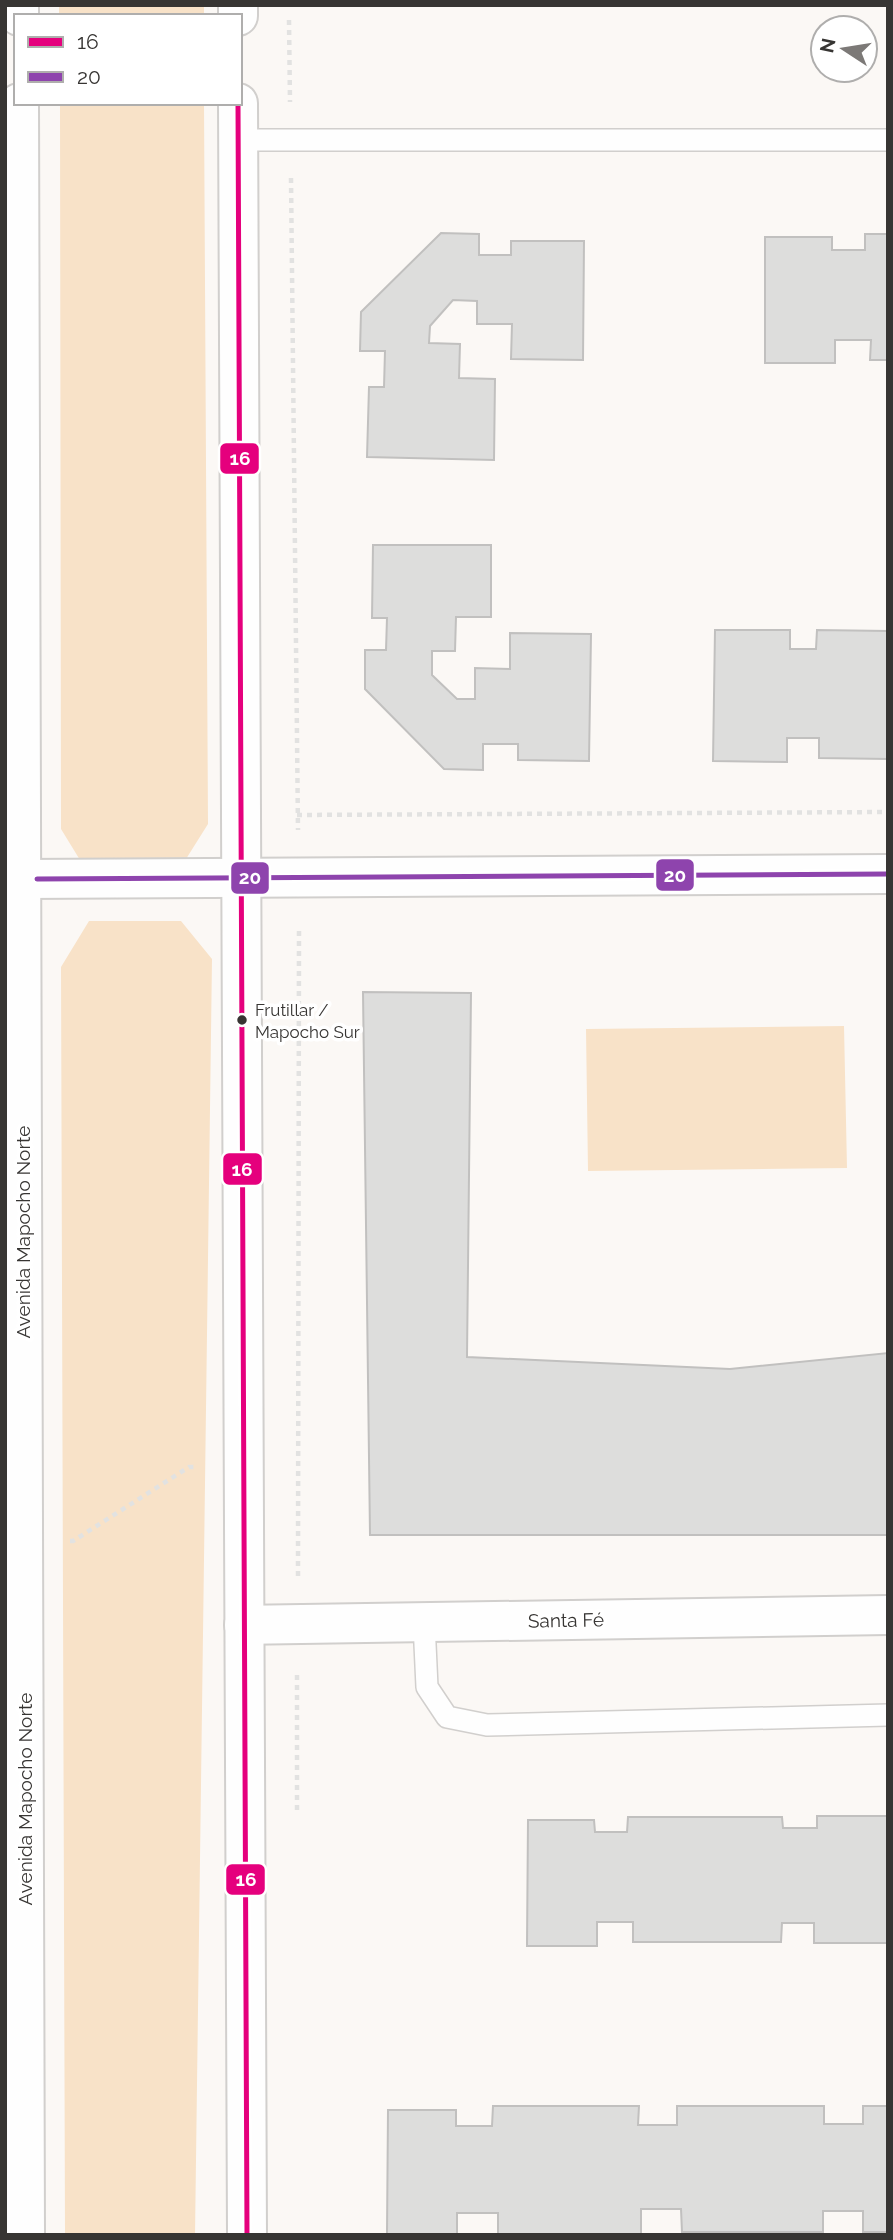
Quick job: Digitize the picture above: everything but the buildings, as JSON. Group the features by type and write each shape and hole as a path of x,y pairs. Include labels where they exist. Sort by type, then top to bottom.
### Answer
{"street":[{"name":"Avenida Mapocho Norte","path":"19,105 12,222 13,584 22,879 13,947 14,1316 23,1540 15,1686 15,2117 25,2235"},
{"path":"238,122 247,2235"},
{"path":"22,879 888,874"},
{"name":"Santa Fé","path":"244,1625 888,1615"}],"lane":[{"path":"238,122 290,140 888,140"},
{"path":"424,1623 426,1686 447,1717 487,1725 888,1715"}],"path":[{"path":"289,19 298,878"},
{"path":"297,815 888,813"},
{"path":"23,1540 73,1541 188,1468 244,1467"}],"shaded area":[{"path":"59,5 204,5 204,14 59,14"},
{"path":"60,105 204,105 208,824 186,859 80,860 61,829"},
{"path":"89,921 181,921 212,959 195,2235 65,2235 61,967"},
{"path":"844,1026 847,1168 588,1171 586,1029"}],"transit line":[{"name":"16","path":"238,105 247,2235"},
{"name":"20","path":"37,879 888,874"}],"place":[{"name":"Frutillar / Mapocho Sur","path":"242,1020"}]}
